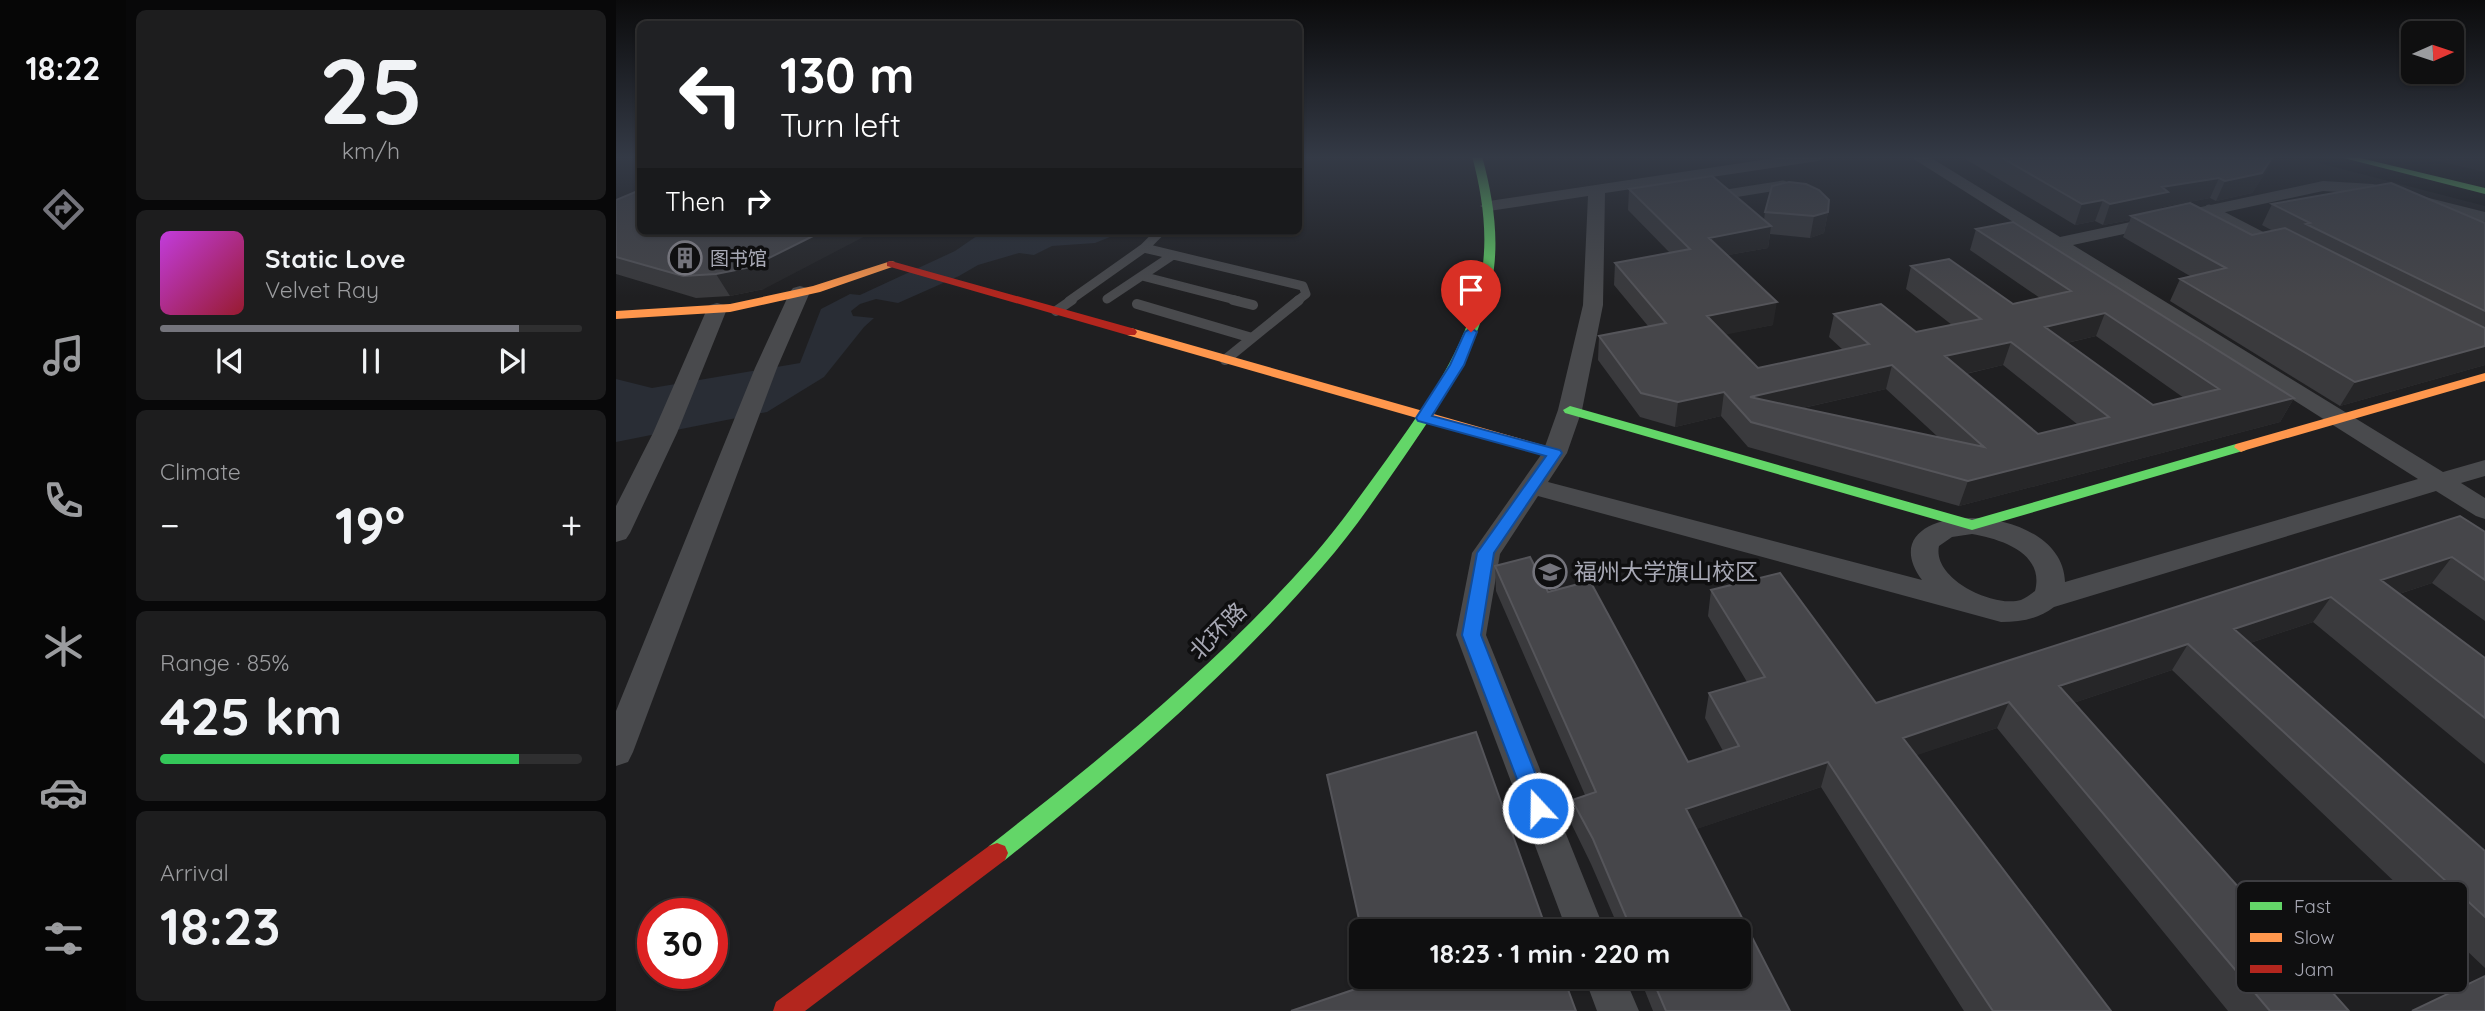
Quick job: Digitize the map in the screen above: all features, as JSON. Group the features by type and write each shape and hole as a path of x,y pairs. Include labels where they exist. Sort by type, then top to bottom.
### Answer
{"street":[{"path":"1489,206 1509,203"},
{"path":"1581,919 1471,635 1486,553 1555,453 1570,410 1593,305 1597,203"},
{"path":"1993,203 2485,510"},
{"path":"2057,243 2238,203"},
{"path":"2428,203 2485,218"},
{"name":"北环路","path":"785,1011 1020,834 1174,706 1288,594 1332,544 1423,418 1457,365 1474,323 1489,251 1489,206"},
{"path":"616,315 718,309 800,292 890,264 1423,418 1555,453"},
{"path":"616,752 766,368 800,292"},
{"path":"616,533 665,433 718,309"},
{"path":"1990,609 1968,603 1949,593 1934,580 1926,566 1924,552 1928,540 1946,529 1972,525 2342,421 2485,377"},
{"path":"1570,410 2012,535 2030,546 2043,559 2051,573 2051,587 2045,599"},
{"path":"1532,486 1990,609 2012,611 2485,468"},
{"path":"1609,989 1618,1011"}],"lane":[{"path":"2209,209 2281,246"},
{"path":"1056,311 1144,248 1157,235"},
{"path":"1144,248 1303,286 1306,294 1225,360"},
{"path":"1107,299 1173,255"},
{"path":"1142,276 1253,305"},
{"path":"1137,304 1252,338"}],"shaded area":[{"name":"福州大学旗山校区","path":"616,203 637,203 637,235 1302,235 1302,203 2474,203 2485,206 2485,1011 616,1011"},
{"path":"978,235 1115,235 1095,243 1052,246 1034,255 1019,253 978,265 898,303 876,299 860,304 851,311 853,316 874,318 824,377 767,412 616,442 616,379 652,388 800,363 821,309 850,294 860,295 955,251"}],"building":[{"path":"616,203 637,203 637,235 815,235 751,267 716,274 683,276 616,257"},
{"path":"1643,203 1744,203 1771,226 1709,238 1777,302 1707,316 1758,368 1869,344 1834,314 1881,304 1916,332 1981,319 1911,266 1949,259 2013,304 2071,291 1976,229 2013,222 2294,398 1968,481 1751,422 1724,392 1678,402 1641,393 1599,336 1666,323 1615,263 1690,249","holes":["2105,313 2219,389 2153,405 2045,327","2011,342 2109,417 2038,434 1945,356","1892,365 1984,447 1750,397"]},
{"path":"1767,203 1829,203 1828,212 1814,216 1765,212"},
{"path":"2190,203 2252,235 2285,228 2485,328 2485,346 2355,382 2180,279 2226,268 2131,216"},
{"path":"2438,203 2485,223 2485,311 2306,224 2310,223 2272,204"},
{"path":"2460,516 2485,532 2485,580 2452,557 2381,580 2485,658 2485,718 2331,597 2234,629 2485,851 2485,917 2468,901 2468,881 2446,881 2188,644 2059,686 2236,884 2236,971 2009,702 1903,738 2111,1011 1993,1011 1828,762 1686,809 1743,919 1627,919 1593,839 1572,800 1596,792 1495,566 1530,557 1548,592 1590,581 1688,762 1739,746 1709,693 1765,677 1711,590 1780,573 1876,703"},
{"path":"1476,732 1543,919 1359,919 1327,775"},
{"path":"1751,935 1790,1011 1666,1011 1657,989 1751,989"},
{"path":"2485,976 2485,1011 2412,1011 2450,993 2468,993 2468,984"},
{"path":"1355,989 1568,989 1576,1011 1291,1011"},
{"path":"2255,993 2333,993 2349,1011 2270,1011"}],"traffic: fast":[{"path":"997,853 1123,750 1204,678 1282,601 1358,511 1437,397 1472,329 1486,281 1490,249 1487,203"},
{"path":"1570,410 1972,525 2241,447"}],"traffic: slow":[{"path":"616,315 730,308 816,289 891,264"},
{"path":"1131,332 1555,453"},
{"path":"2241,447 2485,377"}],"traffic: jam":[{"path":"891,264 1131,332"},
{"path":"785,1011 997,853"}],"place":[{"name":"图书馆","path":"685,258"},
{"name":"福州大学旗山校区","path":"1550,572"}],"route":[{"path":"1471,332 1457,365 1423,418 1555,453 1486,553 1471,635 1538,808"}]}
